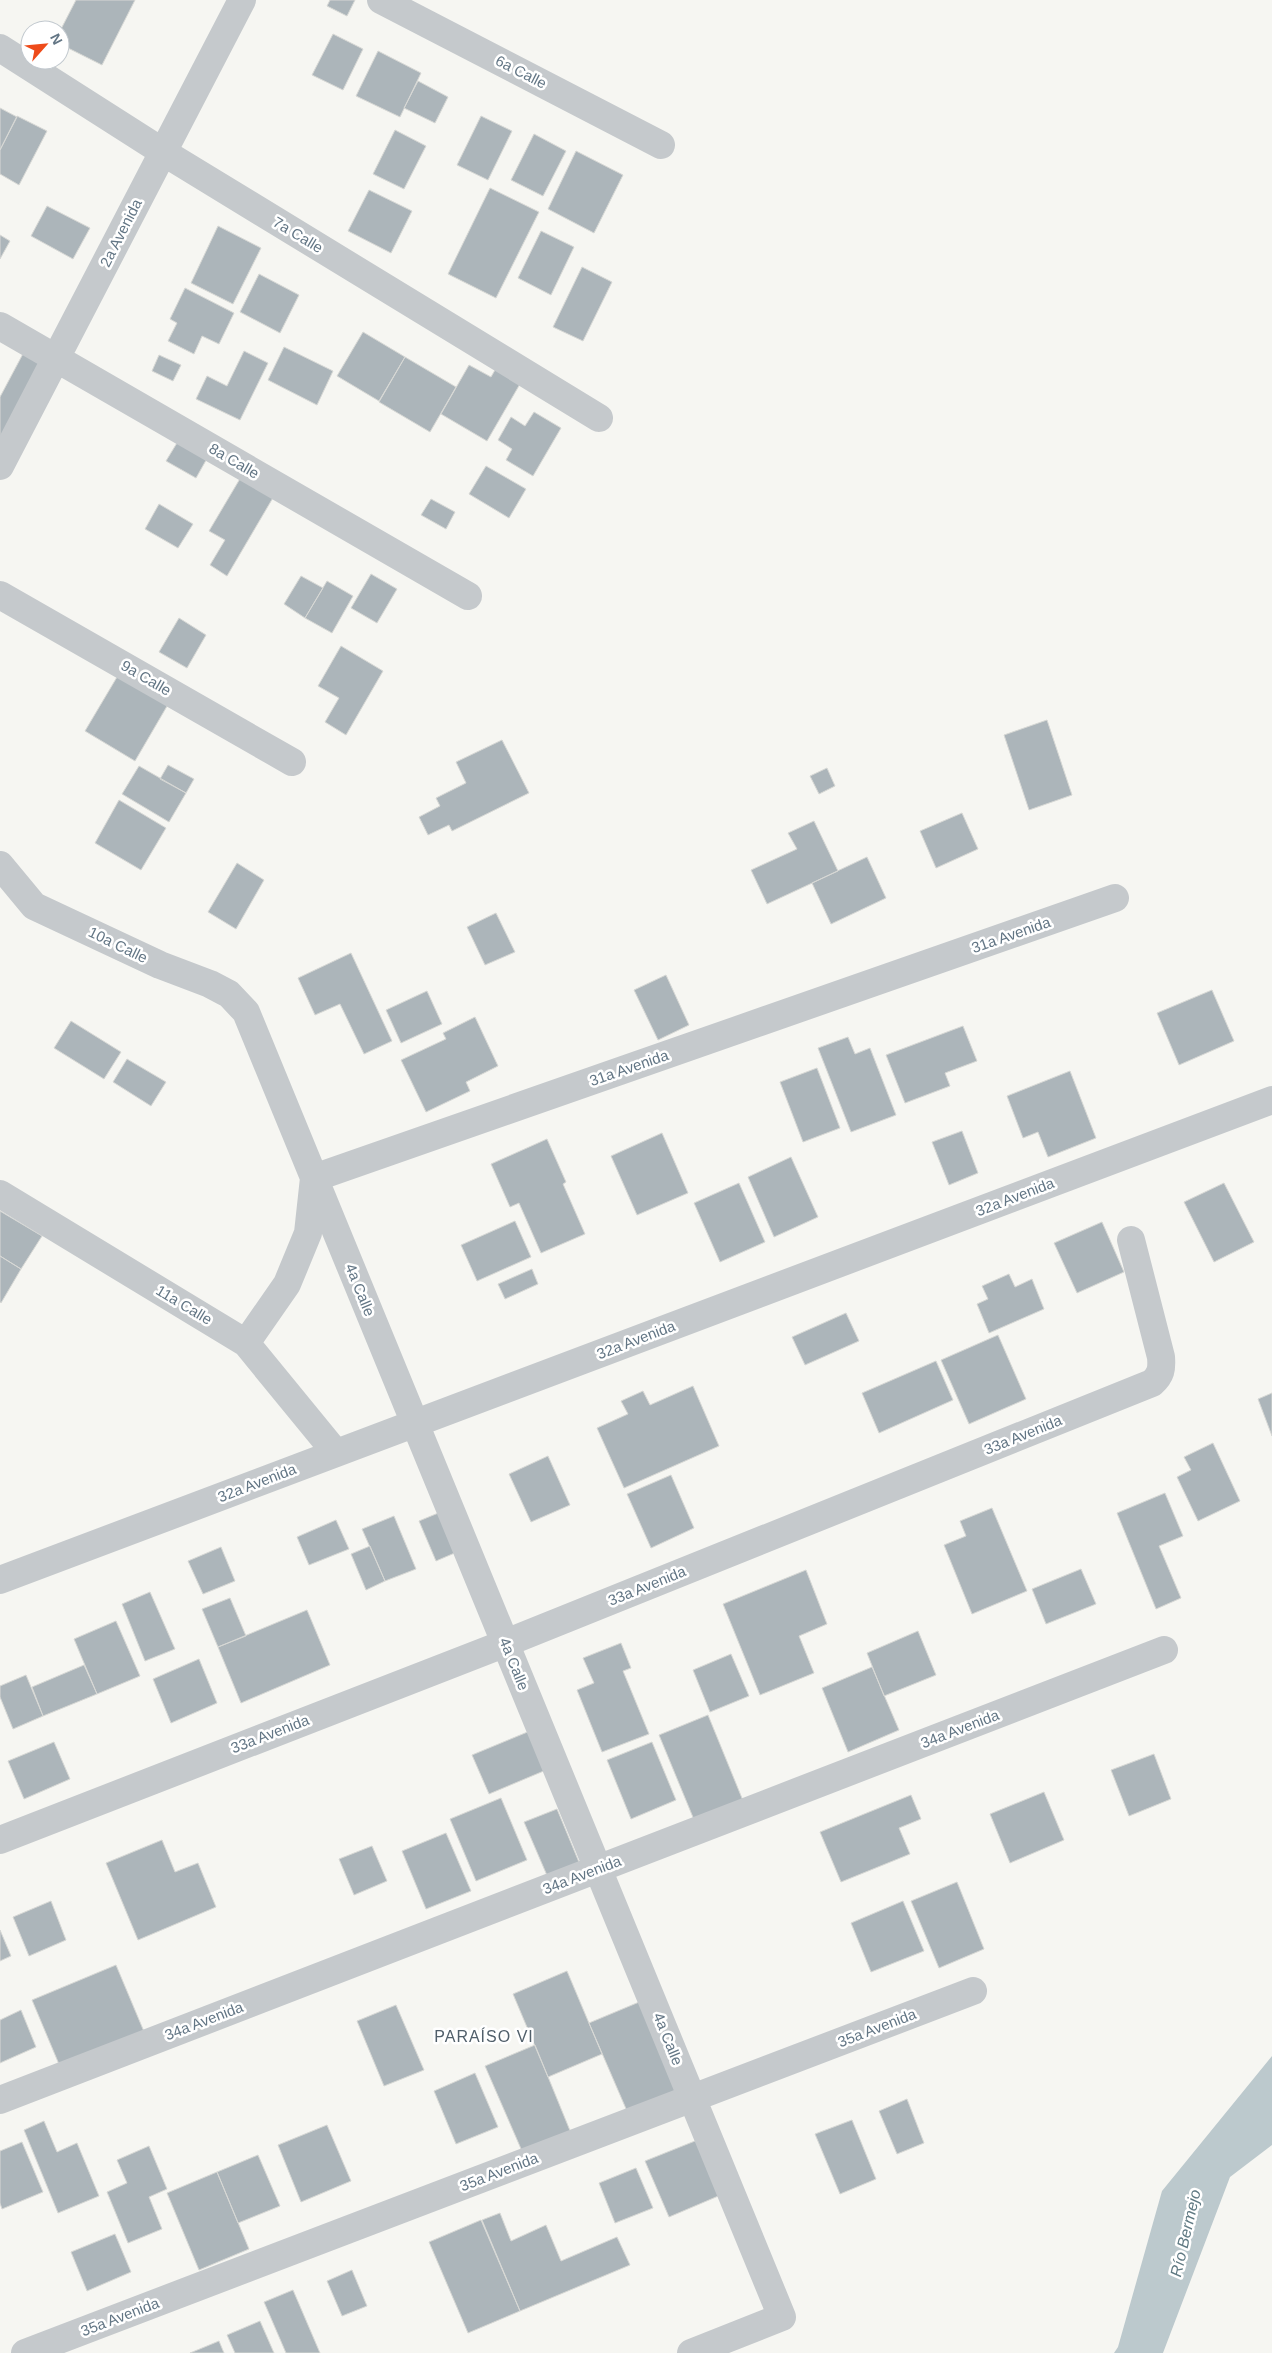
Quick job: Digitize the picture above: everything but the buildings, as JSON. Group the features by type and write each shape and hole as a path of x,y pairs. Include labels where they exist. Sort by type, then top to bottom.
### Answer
{"street":[{"name":"2a Avenida","path":"0,466 242,0"},
{"name":"6a Calle","path":"381,0 661,145"},
{"name":"7a Calle","path":"0,48 162,152 599,418"},
{"name":"8a Calle","path":"0,326 468,596"},
{"name":"9a Calle","path":"0,595 292,762"},
{"name":"10a Calle","path":"0,866 34,906 160,965 210,984 229,994 246,1012"},
{"name":"31a Avenida","path":"314,1178 1115,898"},
{"name":"4a Calle","path":"246,1012 782,2317 691,2353"},
{"name":"32a Avenida","path":"0,1580 1272,1100"},
{"path":"246,1343 287,1284 308,1233 314,1178"},
{"name":"11a Calle","path":"0,1194 246,1343 336,1453"},
{"name":"33a Avenida","path":"0,1840 506,1643 1152,1383 1159,1377 1162,1357 1131,1240"},
{"name":"34a Avenida","path":"0,2100 1164,1650"},
{"name":"35a Avenida","path":"25,2353 973,1991"}],"water":[{"name":"Río Bermejo","path":"1272,2056 1272,2145 1230,2177 1163,2353 1114,2353 1118,2347 1162,2191"}],"district":[{"name":"PARAÍSO VI","path":"484,2036"}]}
